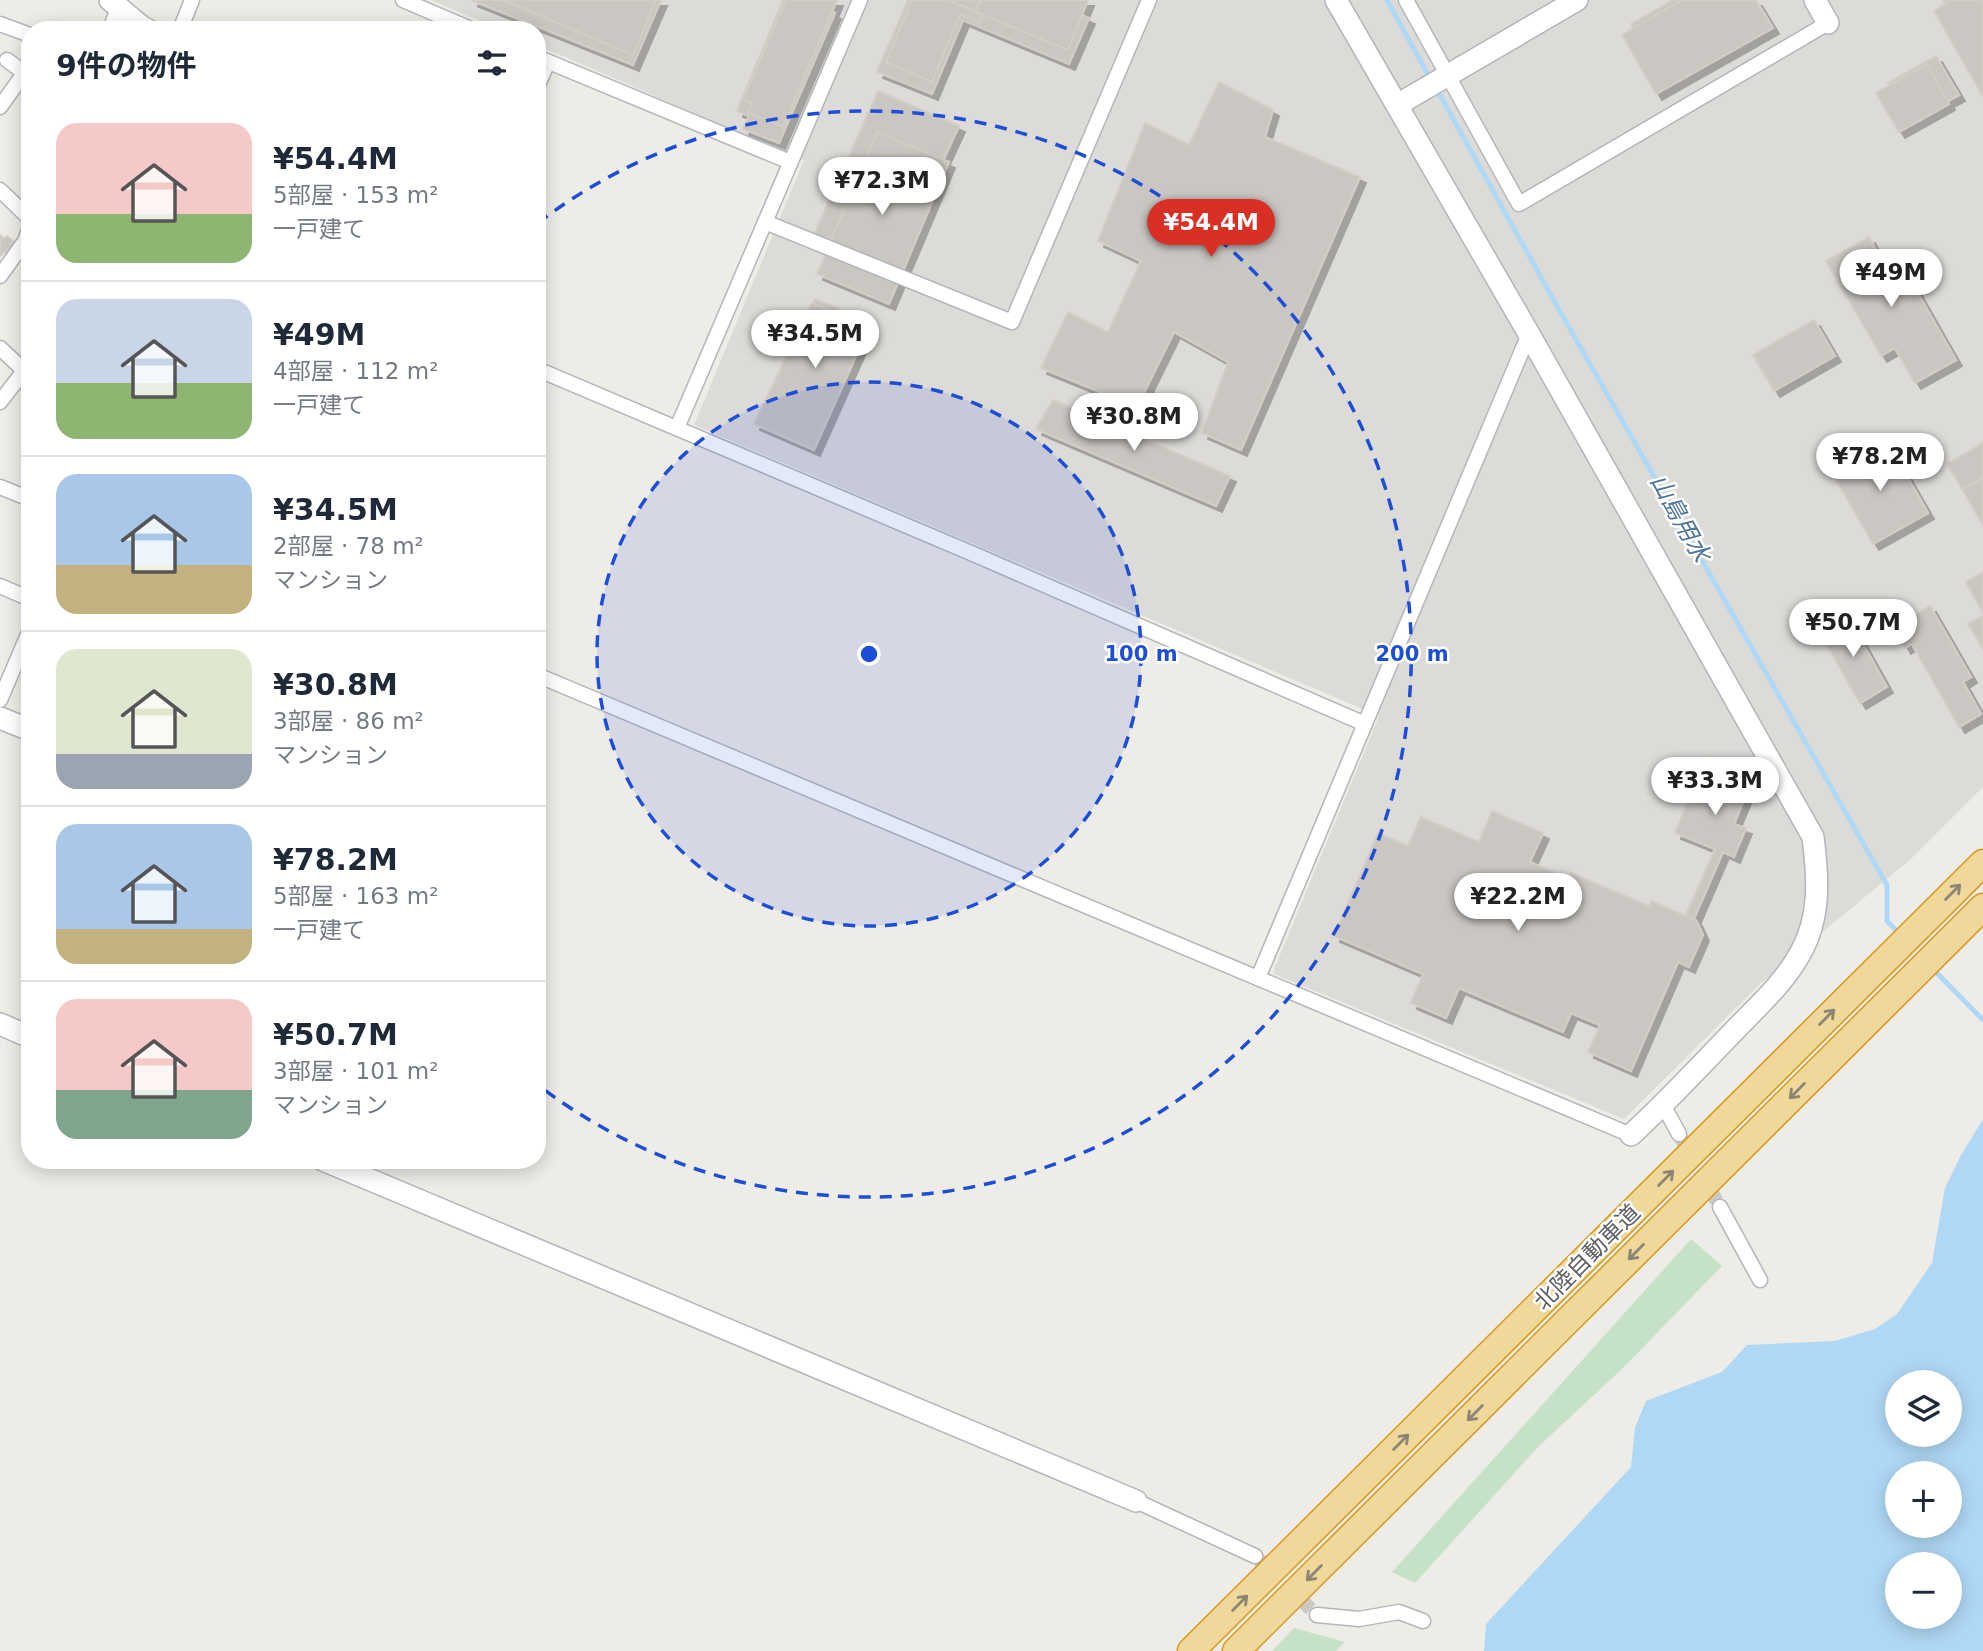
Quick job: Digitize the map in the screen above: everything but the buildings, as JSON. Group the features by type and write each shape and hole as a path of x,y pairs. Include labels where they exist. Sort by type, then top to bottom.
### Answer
{"highway":[{"name":"北陸自動車道","path":"1191,1651 1983,863"},
{"name":"北陸自動車道","path":"1236,1651 1983,907"}],"street":[{"path":"184,21 192,0"},
{"path":"403,0 452,21"},
{"path":"677,428 860,0"},
{"path":"765,222 1012,322 1149,0"},
{"path":"546,679 1631,1135 1776,989 1801,952 1816,904 1817,872 1813,837 1529,334 1336,0"},
{"path":"1406,0 1519,204 1828,23 1815,0"},
{"path":"1397,105 1577,0"},
{"path":"114,4 136,21"},
{"path":"0,24 21,32"},
{"path":"7,60 21,68"},
{"path":"546,60 790,162"},
{"path":"0,107 21,81"},
{"path":"0,190 21,210"},
{"path":"0,276 21,247"},
{"path":"1258,978 1529,334"},
{"path":"0,348 21,368"},
{"path":"546,373 1365,724"},
{"path":"0,402 21,380"},
{"path":"0,487 21,495"},
{"path":"0,586 21,595"},
{"path":"0,700 21,651"},
{"path":"0,718 21,726"},
{"path":"0,1024 21,1033"},
{"path":"1663,1105 1679,1134"},
{"path":"344,1169 1136,1501 1255,1556"},
{"path":"1720,1207 1760,1280"},
{"path":"1317,1615 1359,1619 1399,1612 1423,1621"}],"shaded area":[{"path":"431,0 1983,0 1983,787 1912,858 1760,984 1624,1119 1274,974 1379,716 694,425 804,160 546,49 546,21 480,21"}],"green space":[{"path":"1691,1239 1722,1266 1624,1367 1537,1448 1415,1583 1392,1572"},
{"path":"1294,1628 1345,1642 1336,1651 1272,1651"}],"water":[{"path":"1983,1119 1983,1651 1484,1651 1486,1624 1631,1467 1635,1428 1646,1401 1722,1372 1747,1345 1835,1341 1875,1329 1897,1314 1932,1263 1945,1188"}],"waterway":[{"name":"山島用水","path":"1387,0 1431,80"},
{"name":"山島用水","path":"1436,88 1558,308 1887,885 1887,921 1900,934"},
{"name":"山島用水","path":"1933,969 1983,1020"}],"tunnel":[{"path":"1679,1134 1720,1207"},
{"path":"1255,1556 1317,1615"}]}
